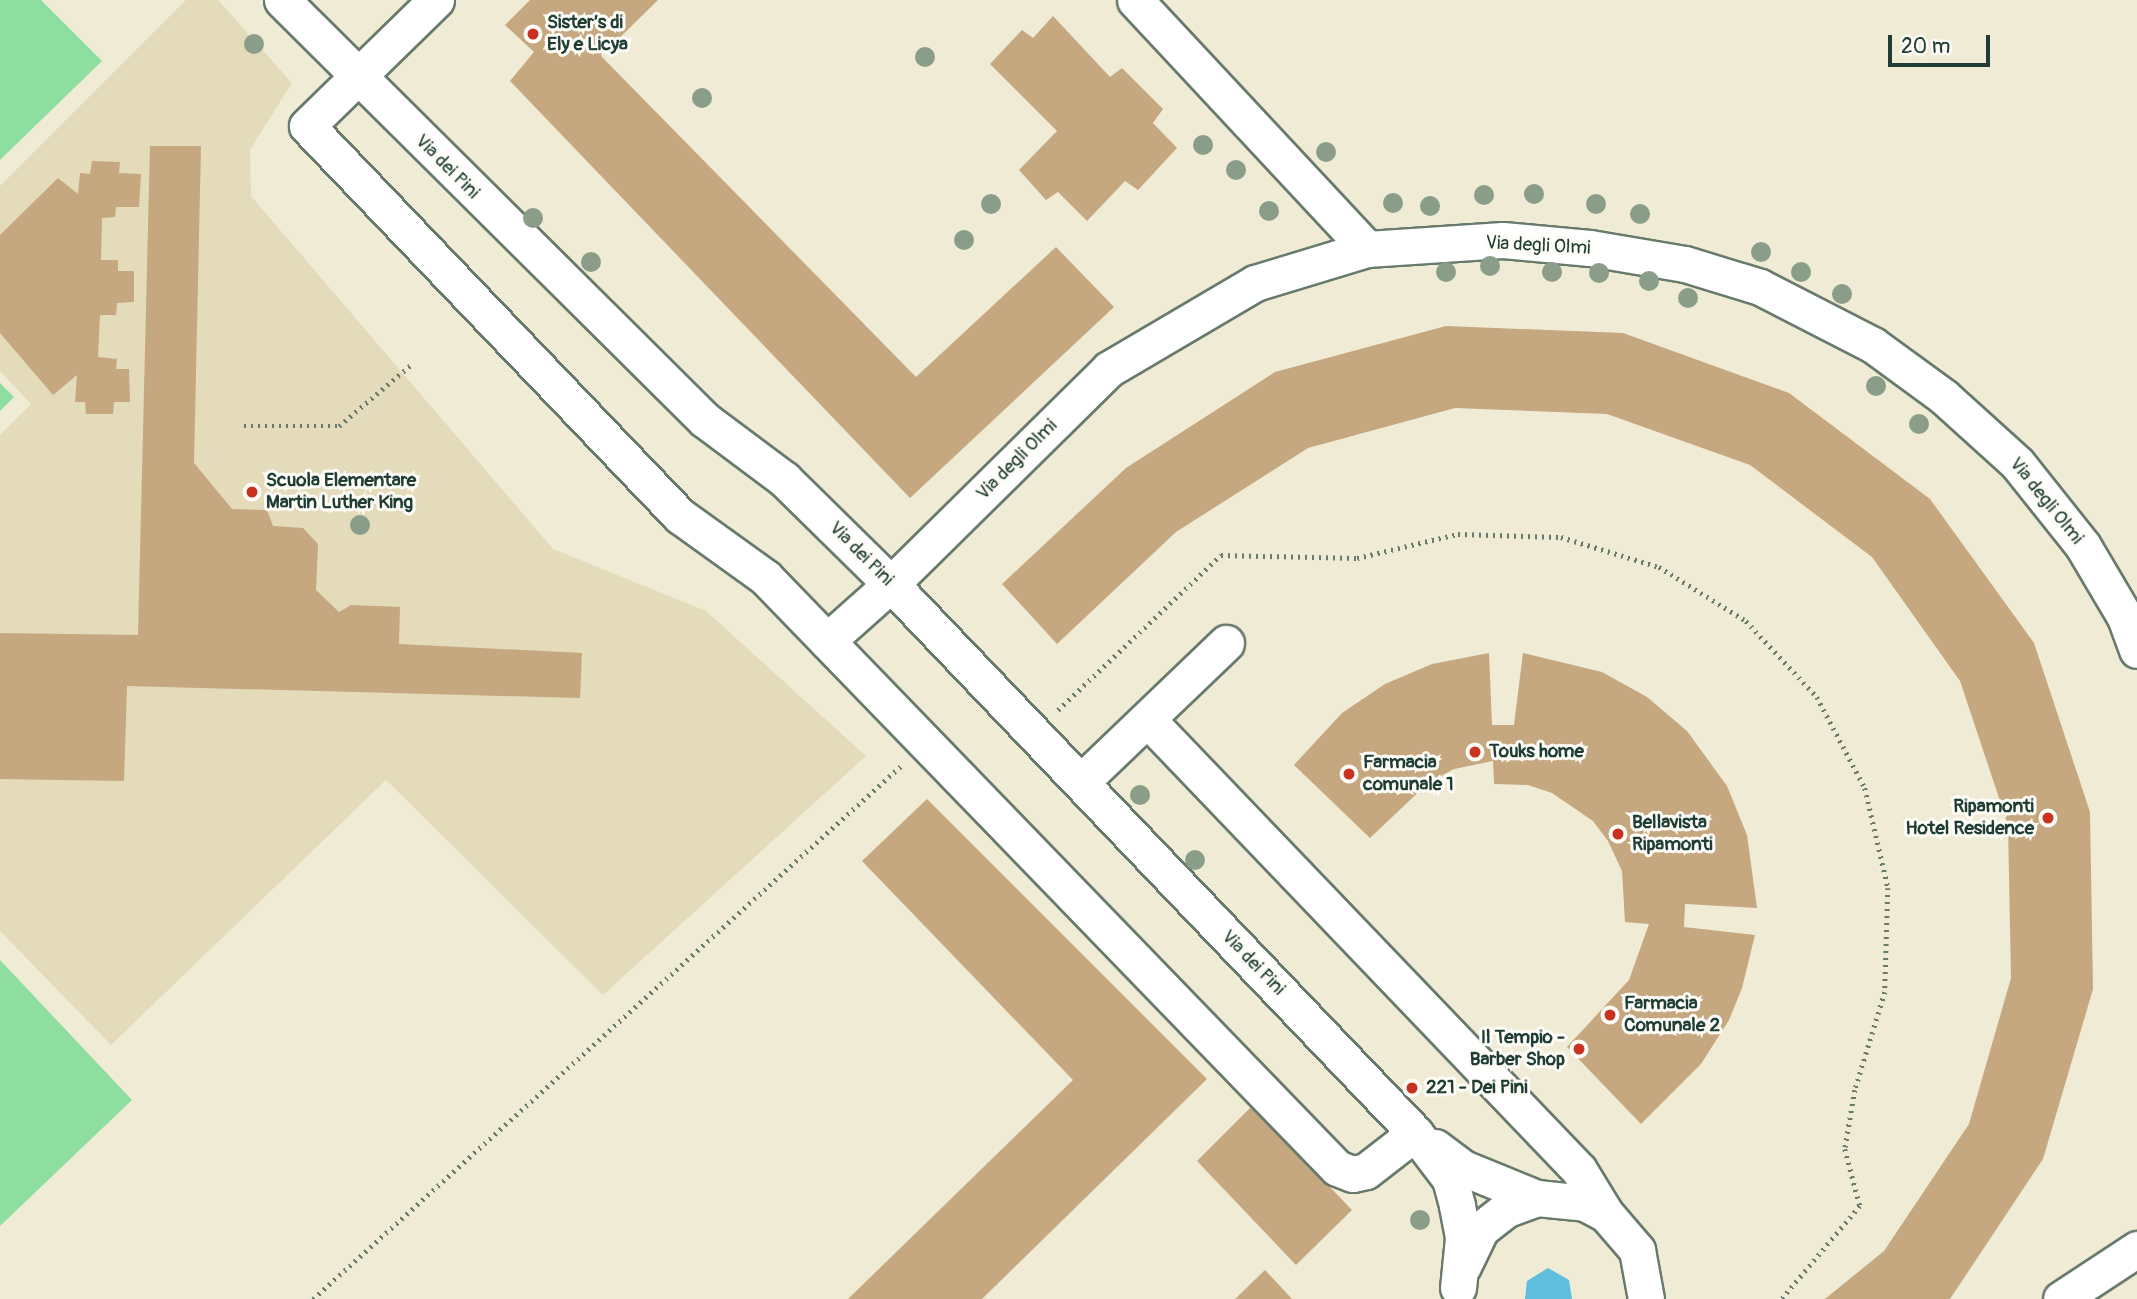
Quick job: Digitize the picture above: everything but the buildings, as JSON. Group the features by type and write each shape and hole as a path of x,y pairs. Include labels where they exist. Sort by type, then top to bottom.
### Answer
{"street":[{"name":"Via dei Pini","path":"282,0 356,77 705,420 784,479 891,584 1415,1133 1450,1180 1457,1206 1462,1238 1458,1294"},
{"path":"436,0 307,126 680,516 765,577 1337,1168 1353,1174 1366,1171 1415,1133"},
{"path":"1135,0 1367,249"},
{"name":"Via degli Olmi","path":"827,641 891,584 1109,369 1255,283 1367,249 1503,240 1590,248 1685,264 1760,287 1828,318 1944,397 2017,463 2083,546 2125,617 2137,650"},
{"path":"1081,782 1226,643"},
{"path":"1148,720 1579,1170 1605,1213 1637,1250 1647,1299"},
{"name":"Via dei Pini","path":"1415,1133 1463,1168 1537,1198"},
{"path":"1458,1294 1465,1257 1481,1229 1507,1209 1537,1198 1585,1203 1605,1213"},
{"path":"2061,1299 2137,1249"}],"path":[{"path":"244,426 339,426 413,363"},
{"path":"1034,733 1221,555 1357,558 1458,534 1561,537 1659,567 1746,621 1817,697 1865,788 1888,888 1885,992 1855,1090 1845,1149 1860,1206 1782,1299"},
{"path":"313,1299 926,743"}],"shaded area":[{"name":"Scuola Elementare Martin Luther King","path":"186,0 218,0 292,83 250,150 251,196 553,549 706,611 866,756 603,995 386,780 111,1045 0,931 0,435 31,404 0,371 0,186"}],"green space":[{"path":"0,0 41,0 102,61 0,160"},
{"path":"0,383 14,397 0,411"},
{"path":"0,960 132,1100 0,1226"}],"water":[{"path":"1548,1268 1569,1280 1572,1299 1525,1299 1527,1281"}],"place":[{"name":"Sister’s di Ely e Licya","path":"533,34"},
{"name":"Scuola Elementare Martin Luther King","path":"252,492"},
{"name":"Touks home","path":"1475,752"},
{"name":"Farmacia comunale 1","path":"1349,774"},
{"name":"Ripamonti Hotel Residence","path":"2048,818"},
{"name":"Bellavista Ripamonti","path":"1618,834"},
{"name":"Farmacia Comunale 2","path":"1610,1015"},
{"name":"Il Tempio - Barber Shop","path":"1579,1049"},
{"name":"221 - Dei Pini","path":"1412,1088"}]}
